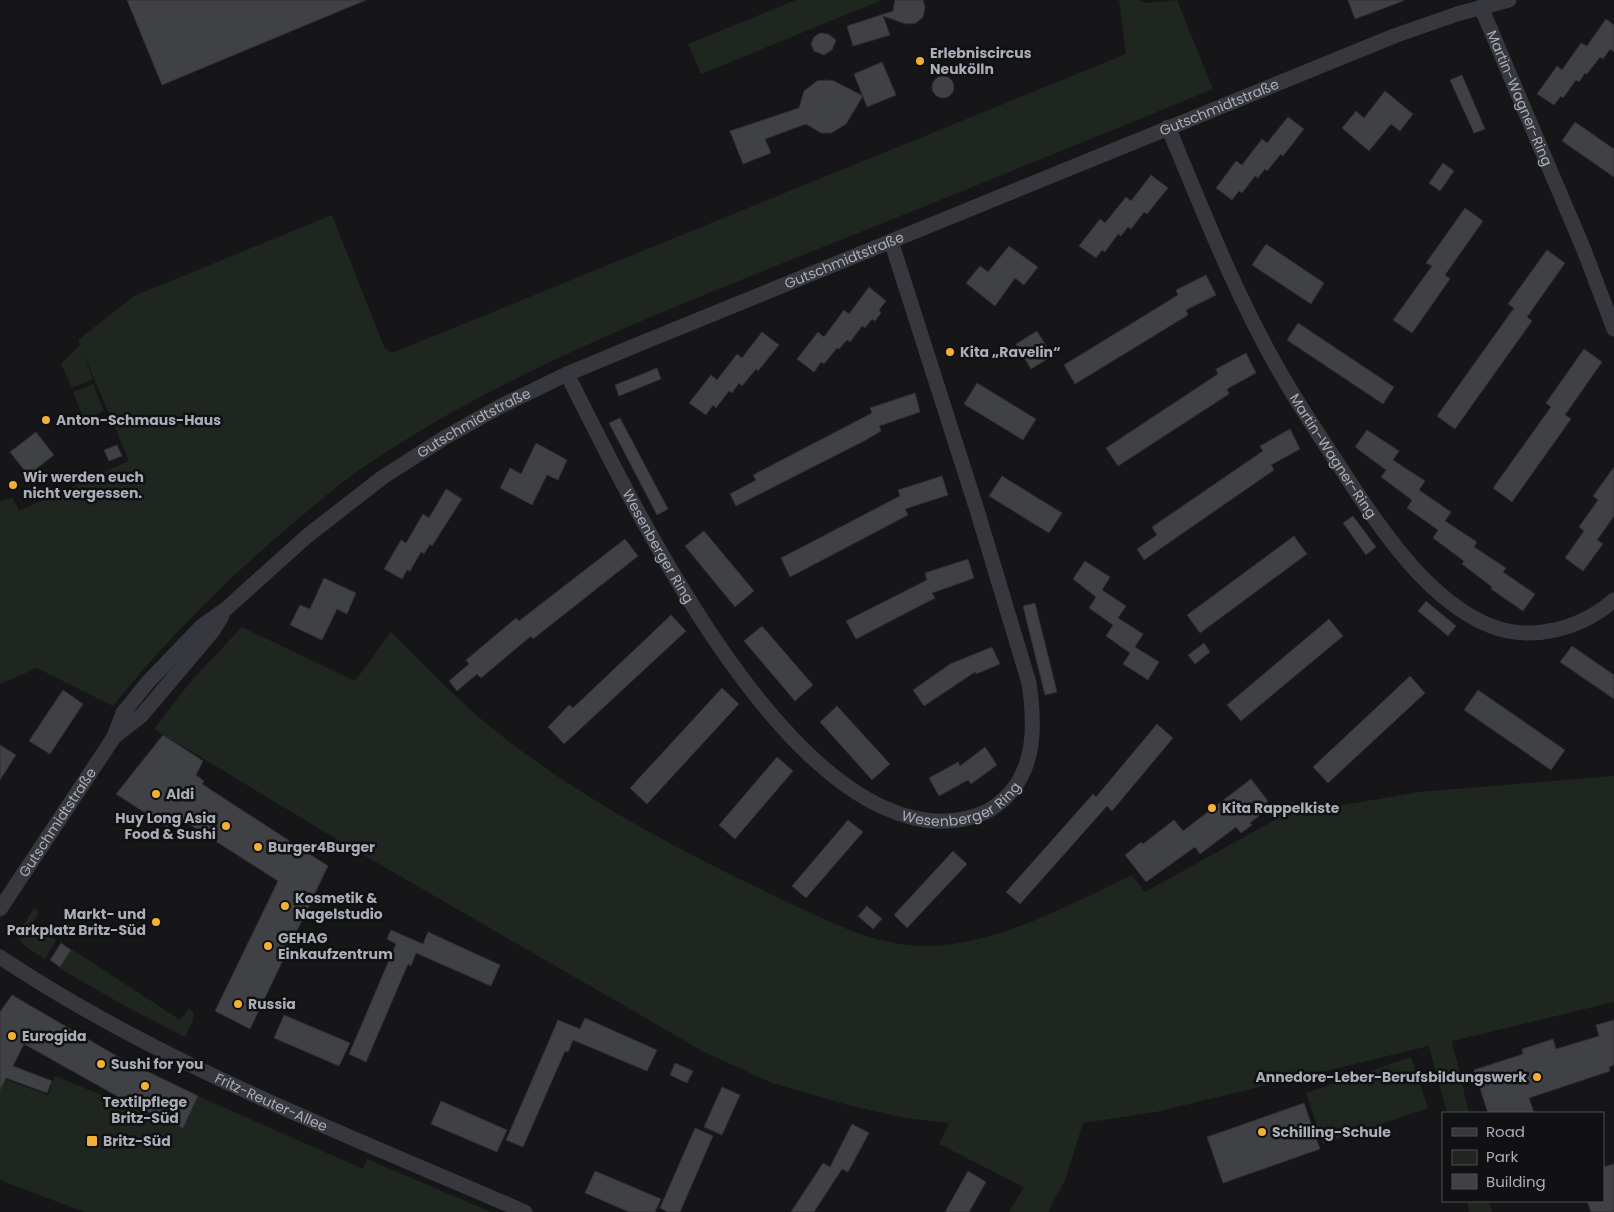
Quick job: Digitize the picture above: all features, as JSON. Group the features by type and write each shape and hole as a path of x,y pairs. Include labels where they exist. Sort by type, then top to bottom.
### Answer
{"street":[{"name":"Gutschmidtstraße","path":"0,909 114,737 123,713 148,682 202,626 227,608 295,546 383,477 491,412 567,374 1394,36 1508,0"},
{"name":"Martin-Wagner-Ring","path":"1481,7 1585,253 1614,329"},
{"name":"Martin-Wagner-Ring","path":"1168,128 1231,275 1282,374 1363,502 1415,568 1456,606 1474,618 1507,631 1532,633 1566,627 1591,617 1614,600"},
{"name":"Wesenberger Ring","path":"567,374 667,566 742,677 802,747 828,773 851,791 898,814 935,822 978,815 1002,801 1023,773 1034,735 1030,692 984,532 891,241"},
{"name":"Fritz-Reuter-Allee","path":"0,957 106,1022 204,1073 525,1212"}],"green space":[{"path":"796,0 882,0 701,74 688,44"},
{"path":"1119,0 1139,0 1148,3 1177,0 1213,89 634,324 520,376 465,405 358,471 277,537 203,606 134,680 113,706 37,668 0,684 0,501 13,498 19,511 129,461 83,352 93,379 72,388 61,364 80,345 78,340 134,296 332,215 385,349 392,353 1126,54"},
{"path":"93,384 104,411 84,420 73,392"},
{"path":"242,627 355,681 391,632 488,725 535,761 602,805 708,863 815,915 851,931 889,942 908,945 954,944 1007,931 1059,910 1132,875 1145,892 1273,821 1289,801 1326,808 1419,792 1614,776 1614,1002 1452,1041 1469,1112 1447,1112 1429,1046 1156,1112 1083,1123 1065,1180 1048,1212 1009,1212 1024,1187 939,1144 949,1123 905,1118 848,1105 772,1083 706,1053 348,846 154,729 191,681"},
{"path":"34,908 39,912 32,924 56,940 45,959 26,947 19,938 22,927"},
{"path":"72,949 180,1020 189,1008 193,1012 193,1021 185,1037 123,1005 59,968"},
{"path":"1411,1057 1428,1108 1323,1144 1306,1093"},
{"path":"55,1076 183,1128 198,1096 363,1169 367,1159 491,1212 84,1212 0,1180 0,1089 4,1079 48,1095"},
{"path":"1467,1202 1489,1202 1492,1212 1469,1212"}],"building":[{"path":"127,0 366,0 162,85"},
{"path":"895,0 923,0 925,7 923,17 916,23 906,24 883,16 890,35 853,46 847,26 893,11"},
{"path":"1348,0 1403,0 1403,1 1355,19"},
{"path":"1606,19 1614,25 1614,52 1610,49 1603,59 1600,57 1587,74 1585,73 1579,82 1576,80 1563,98 1561,96 1554,105 1537,94 1557,66 1562,70 1581,43 1587,46"},
{"path":"820,33 828,34 836,40 832,50 824,55 814,51 811,44 814,37"},
{"path":"882,62 896,95 867,107 854,74"},
{"path":"1462,75 1485,129 1474,133 1450,80"},
{"path":"943,76 951,79 954,87 951,95 943,98 935,95 932,87 935,79"},
{"path":"817,81 834,81 863,96 846,124 831,133 821,133 806,124 765,139 771,153 743,164 730,131 799,108 804,91"},
{"path":"1385,91 1413,114 1400,131 1391,124 1369,151 1342,128 1356,111 1364,118"},
{"path":"1288,117 1304,129 1283,156 1281,154 1267,171 1265,169 1258,178 1255,176 1242,193 1239,191 1232,200 1216,188 1236,161 1242,165 1262,139 1267,143"},
{"path":"1575,122 1614,149 1614,177 1562,141"},
{"path":"1443,163 1454,171 1440,191 1429,183"},
{"path":"1151,175 1168,188 1147,214 1144,212 1131,229 1128,227 1121,236 1118,234 1105,252 1102,250 1096,258 1079,246 1100,219 1105,223 1126,197 1131,201"},
{"path":"1465,208 1483,221 1445,275 1450,279 1412,333 1393,320 1432,266 1426,263"},
{"path":"1266,244 1324,283 1311,304 1252,265"},
{"path":"1009,246 1038,267 1024,285 1015,278 995,306 966,283 980,266 988,272"},
{"path":"1547,250 1565,263 1527,317 1532,321 1455,429 1437,416 1514,308 1508,304"},
{"path":"1206,275 1216,295 1186,310 1188,315 1075,384 1064,365 1178,295 1176,290"},
{"path":"869,287 886,301 879,310 881,313 875,321 872,319 865,328 862,326 850,342 847,340 839,349 837,348 824,364 821,362 814,372 797,359 818,332 824,337 844,310 849,314"},
{"path":"1298,323 1394,387 1383,404 1287,340"},
{"name":"Kita „Ravelin“","path":"1037,331 1052,356 1031,369 1016,344"},
{"path":"762,332 779,345 758,371 756,369 742,386 739,383 732,393 729,391 716,408 713,405 706,415 689,403 711,375 717,380 737,354 742,358"},
{"path":"1584,349 1602,362 1565,415 1571,419 1512,502 1493,488 1551,407 1546,403"},
{"path":"1246,353 1256,373 1227,389 1229,394 1118,466 1106,448 1218,374 1216,369"},
{"path":"657,368 661,379 619,396 615,385"},
{"path":"977,383 1036,419 1023,440 964,404"},
{"path":"915,393 920,412 879,426 881,431 864,441 736,506 730,494 756,480 753,475 872,413 870,408"},
{"path":"620,418 668,509 657,515 609,423"},
{"path":"1290,429 1300,449 1271,465 1274,470 1144,560 1137,549 1157,535 1152,527 1263,451 1260,446"},
{"path":"1367,430 1399,451 1393,460 1425,481 1419,490 1451,512 1445,521 1477,542 1474,547 1506,568 1503,572 1535,594 1523,611 1491,589 1492,587 1462,564 1464,561 1433,538 1438,530 1407,508 1412,500 1381,477 1386,470 1355,447"},
{"name":"Anton-Schmaus-Haus","path":"36,432 54,455 28,475 10,452"},
{"path":"536,443 567,460 558,480 547,475 532,505 500,488 510,468 521,474"},
{"path":"117,445 122,456 109,461 104,450"},
{"path":"1614,467 1614,516 1597,540 1603,544 1583,571 1565,558 1584,531 1579,527 1598,500 1593,496"},
{"path":"942,476 948,495 905,509 908,515 790,577 781,558 900,496 898,490"},
{"path":"1002,476 1062,513 1049,533 989,496"},
{"path":"446,489 462,499 432,546 430,544 424,554 421,552 410,571 407,570 402,579 384,569 401,540 406,543 423,514 429,518"},
{"path":"1353,516 1376,547 1366,555 1343,523"},
{"path":"704,531 754,591 735,607 685,546"},
{"path":"1294,536 1307,554 1200,633 1187,615"},
{"path":"625,539 638,556 533,639 531,636 481,678 477,674 457,691 449,681 469,664 466,660 516,618 519,621"},
{"path":"968,559 974,578 932,593 935,598 856,639 846,621 927,580 925,573"},
{"path":"1085,561 1110,577 1102,590 1126,606 1118,618 1143,634 1135,647 1159,662 1148,680 1123,664 1130,653 1106,636 1113,625 1089,608 1096,597 1073,579"},
{"path":"324,578 356,593 347,614 337,609 322,640 290,625 300,605 310,609"},
{"path":"1426,601 1456,626 1448,636 1418,611"},
{"path":"1035,603 1057,692 1045,695 1023,606"},
{"path":"671,615 686,631 564,744 548,727 569,705 573,708"},
{"path":"1329,619 1343,636 1241,721 1227,705"},
{"path":"762,626 813,685 795,701 744,641"},
{"path":"1204,643 1210,652 1195,664 1188,655"},
{"path":"1572,646 1614,675 1614,699 1560,662"},
{"path":"992,647 1000,664 976,674 975,672 924,706 913,690 950,664"},
{"path":"1410,676 1425,693 1328,783 1313,767"},
{"path":"722,688 739,704 647,804 630,788"},
{"path":"63,690 83,704 50,754 29,741"},
{"path":"1478,690 1565,750 1551,770 1464,710"},
{"path":"837,706 890,764 872,780 820,722"},
{"path":"1157,724 1173,738 1112,811 1107,806 1020,904 1006,892 1093,794 1096,797"},
{"name":"GEHAG Einkaufzentrum","path":"163,735 203,761 196,775 204,781 202,784 328,866 250,1029 215,1011 278,881 173,814 167,827 116,794"},
{"path":"0,745 16,755 0,780"},
{"path":"985,747 997,765 971,784 968,780 939,796 929,778 958,762 960,766"},
{"path":"777,757 793,771 735,839 719,825"},
{"path":"1251,779 1268,801 1266,802 1270,807 1241,833 1236,827 1200,854 1195,847 1146,882 1125,855 1141,842 1143,844 1174,820 1183,831"},
{"path":"848,820 863,832 806,898 792,886"},
{"path":"953,851 967,864 907,928 894,915"},
{"path":"867,906 882,919 873,929 858,916"},
{"path":"391,930 423,944 428,932 500,965 491,986 416,953 411,966 408,964 366,1062 349,1054 396,944 387,939"},
{"path":"61,943 71,950 60,967 50,960"},
{"path":"12,995 122,1059 198,1096 183,1128 133,1105 24,1044 13,1066 52,1081 47,1093 6,1078 0,1090 0,1012"},
{"path":"284,1015 350,1043 339,1066 274,1038"},
{"path":"585,1018 657,1050 647,1071 573,1040 568,1052 565,1051 523,1147 506,1140 558,1020 580,1029"},
{"path":"1614,1020 1614,1065 1609,1067 1610,1071 1529,1098 1534,1112 1488,1112 1474,1070 1523,1054 1522,1049 1553,1039 1556,1049 1599,1036 1596,1025"},
{"path":"675,1063 693,1071 687,1083 670,1075"},
{"path":"722,1087 740,1095 722,1135 704,1127"},
{"path":"441,1101 507,1130 497,1152 431,1124"},
{"path":"1304,1103 1320,1149 1223,1183 1207,1137"},
{"path":"852,1124 869,1133 848,1172 842,1169 814,1212 791,1212 823,1163 830,1167"},
{"path":"695,1128 713,1136 680,1212 668,1212 660,1208"},
{"path":"1614,1164 1614,1212 1591,1212 1587,1202 1604,1202 1604,1167"},
{"path":"595,1171 661,1199 655,1212 629,1212 585,1193"},
{"path":"968,1171 986,1182 969,1212 945,1212"}],"place":[{"name":"Erlebniscircus Neukölln","path":"920,61"},
{"name":"Kita „Ravelin“","path":"950,352"},
{"name":"Anton-Schmaus-Haus","path":"46,420"},
{"name":"Wir werden euch nicht vergessen.","path":"13,485"},
{"name":"Aldi","path":"156,794"},
{"name":"Kita Rappelkiste","path":"1212,808"},
{"name":"Huy Long Asia Food & Sushi","path":"226,826"},
{"name":"Burger4Burger","path":"258,847"},
{"name":"Kosmetik & Nagelstudio","path":"285,906"},
{"name":"Markt- und Parkplatz Britz-Süd","path":"156,922"},
{"name":"GEHAG Einkaufzentrum","path":"268,946"},
{"name":"Russia","path":"238,1004"},
{"name":"Eurogida","path":"12,1036"},
{"name":"Sushi for you","path":"101,1064"},
{"name":"Annedore-Leber-Berufsbildungswerk","path":"1537,1077"},
{"name":"Textilpflege Britz-Süd","path":"145,1086"},
{"name":"Schilling-Schule","path":"1262,1132"},
{"name":"Britz-Süd","path":"92,1141"}]}
